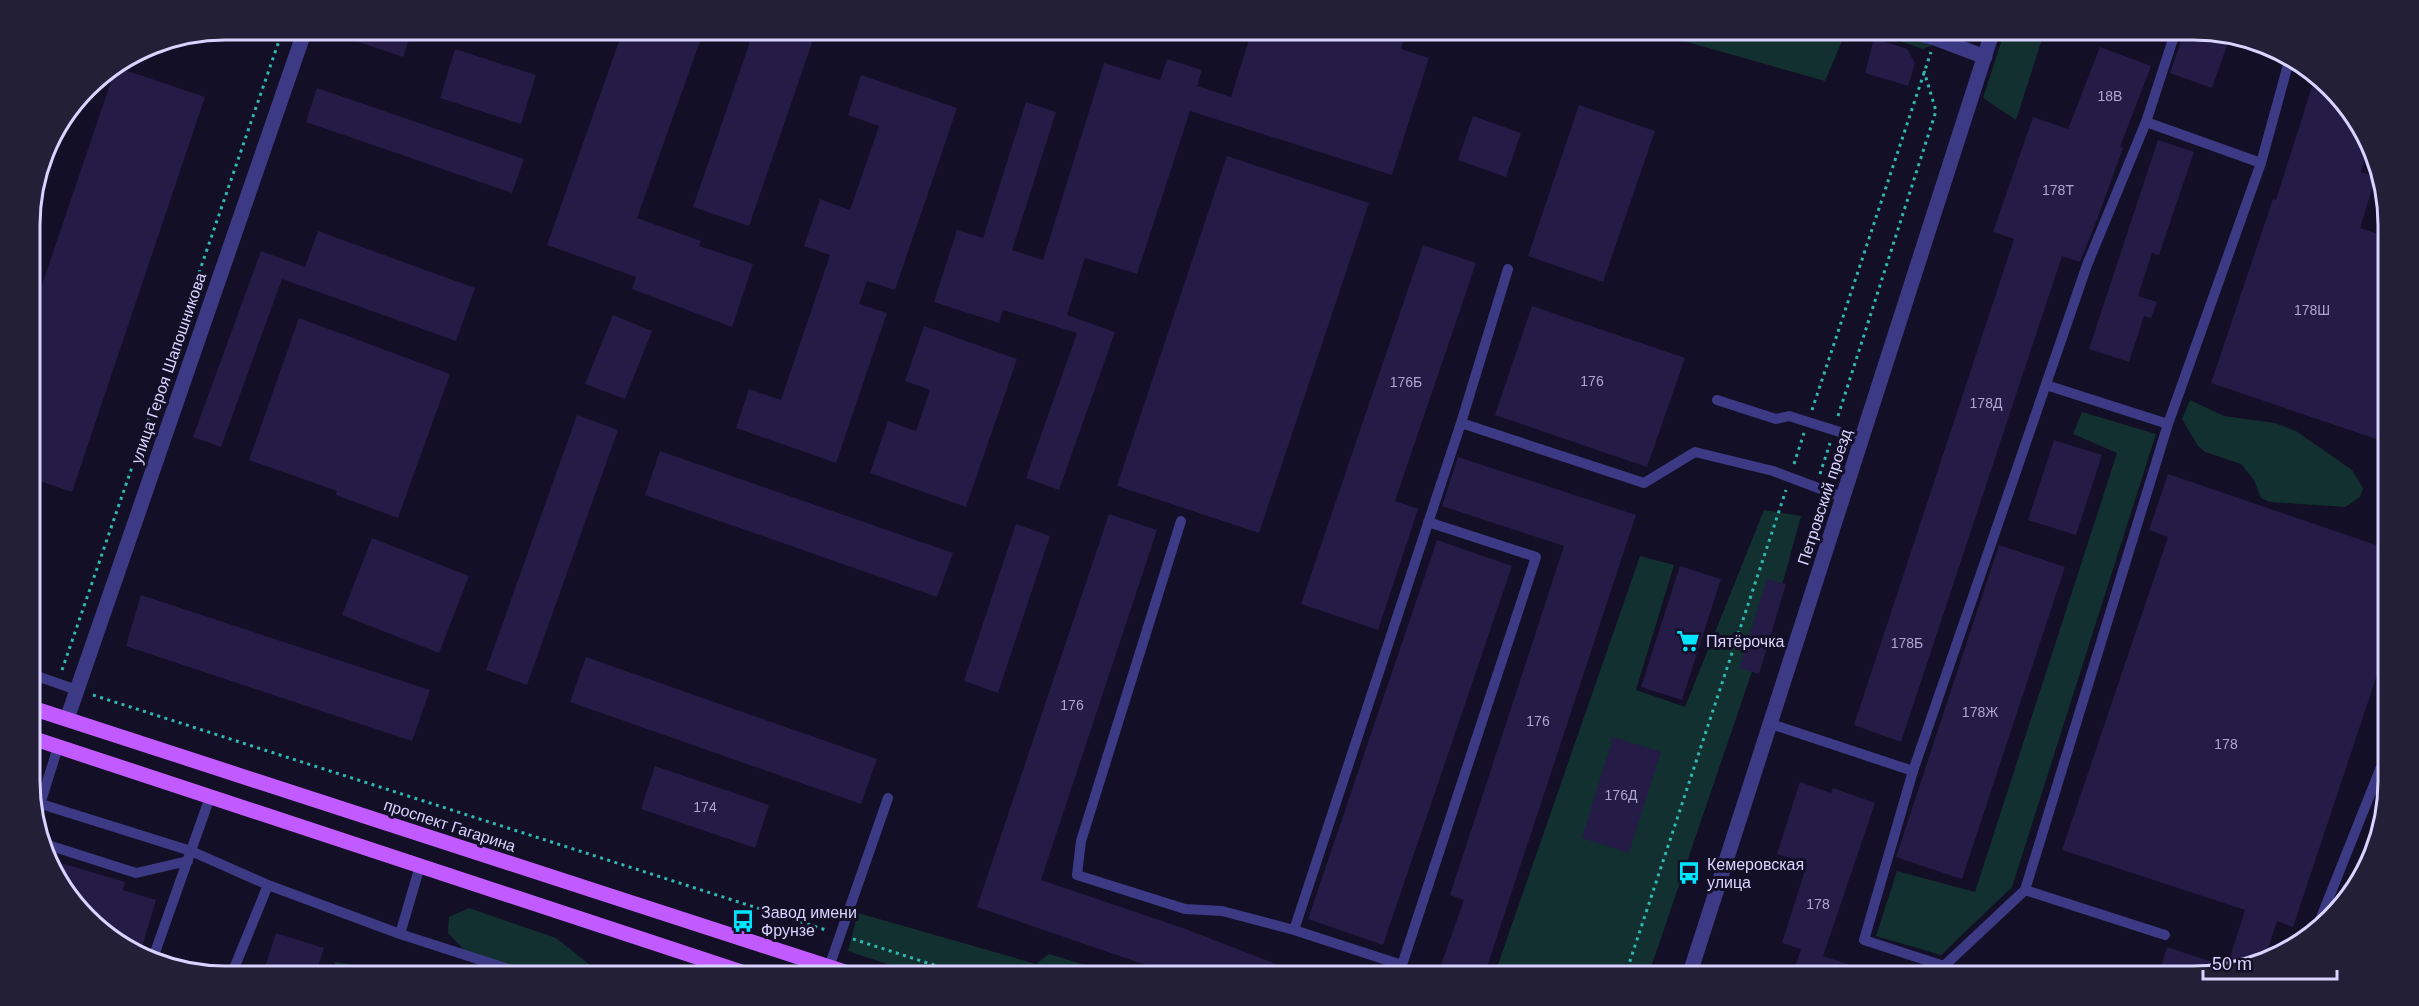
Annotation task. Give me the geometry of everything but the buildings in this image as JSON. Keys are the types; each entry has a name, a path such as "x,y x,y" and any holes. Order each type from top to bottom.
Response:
{"main road":[{"name":"проспект Гагарина","path":"40,711 823,965"},
{"path":"40,741 721,965"}],"street":[{"name":"улица Героя Шапошникова","path":"67,719 302,40"},
{"path":"1940,40 1985,57"},
{"name":"Петровский проезд","path":"1693,965 1990,40"}],"lane":[{"path":"1941,965 1864,940 1913,771 2087,265 2146,122 2173,40"},
{"path":"1945,965 2025,890 2168,424 2261,163 2287,67"},
{"path":"2146,122 2261,163"},
{"path":"1294,930 1461,423 1508,269"},
{"path":"2046,385 2168,424"},
{"path":"1717,400 1776,419 1789,416 1862,439"},
{"path":"1461,423 1644,483 1695,452 1790,477 1842,497"},
{"path":"1181,521 1081,841 1077,875 1185,909 1222,911 1294,930 1402,965 1536,557 1428,522"},
{"path":"40,677 77,690"},
{"path":"1771,724 1913,771"},
{"path":"42,801 58,747"},
{"path":"2323,912 2378,775"},
{"path":"156,951 210,797"},
{"path":"830,965 888,798"},
{"path":"42,805 190,856 400,934 496,965"},
{"path":"53,847 136,873 190,856"},
{"path":"400,934 420,866"},
{"path":"235,965 268,885"},
{"path":"2025,890 2166,935"}],"path":[{"path":"58,683 278,40"},
{"path":"1629,965 1934,40"},
{"path":"1816,487 1936,111 1924,70"},
{"path":"77,690 934,965"}],"green space":[{"path":"1680,40 1841,40 1825,81"},
{"path":"1897,40 1946,40 1923,49"},
{"path":"2002,40 2042,40 2016,120 1983,98"},
{"path":"2190,400 2224,416 2275,423 2296,431 2352,470 2363,488 2360,497 2345,507 2270,502 2261,498 2254,480 2241,464 2205,452 2198,446 2182,419"},
{"path":"2082,412 2156,434 2012,887 1941,955 1876,936 1897,871 1975,892 2117,453 2073,434"},
{"path":"1764,510 1801,516 1784,578 1652,965 1498,965 1640,556 1674,565 1636,690 1685,707"},
{"path":"469,908 556,938 590,965 503,965 469,955 448,933 449,917"},
{"path":"858,913 1036,964 1049,954 1085,965 890,965 848,951"},
{"path":"335,962 355,965 334,965"}],"place":[{"name":"Пятёрочка","path":"1688,641"},
{"name":"Кемеровская улица","path":"1689,873"},
{"name":"Завод имени Фрунзе","path":"743,921"}]}
